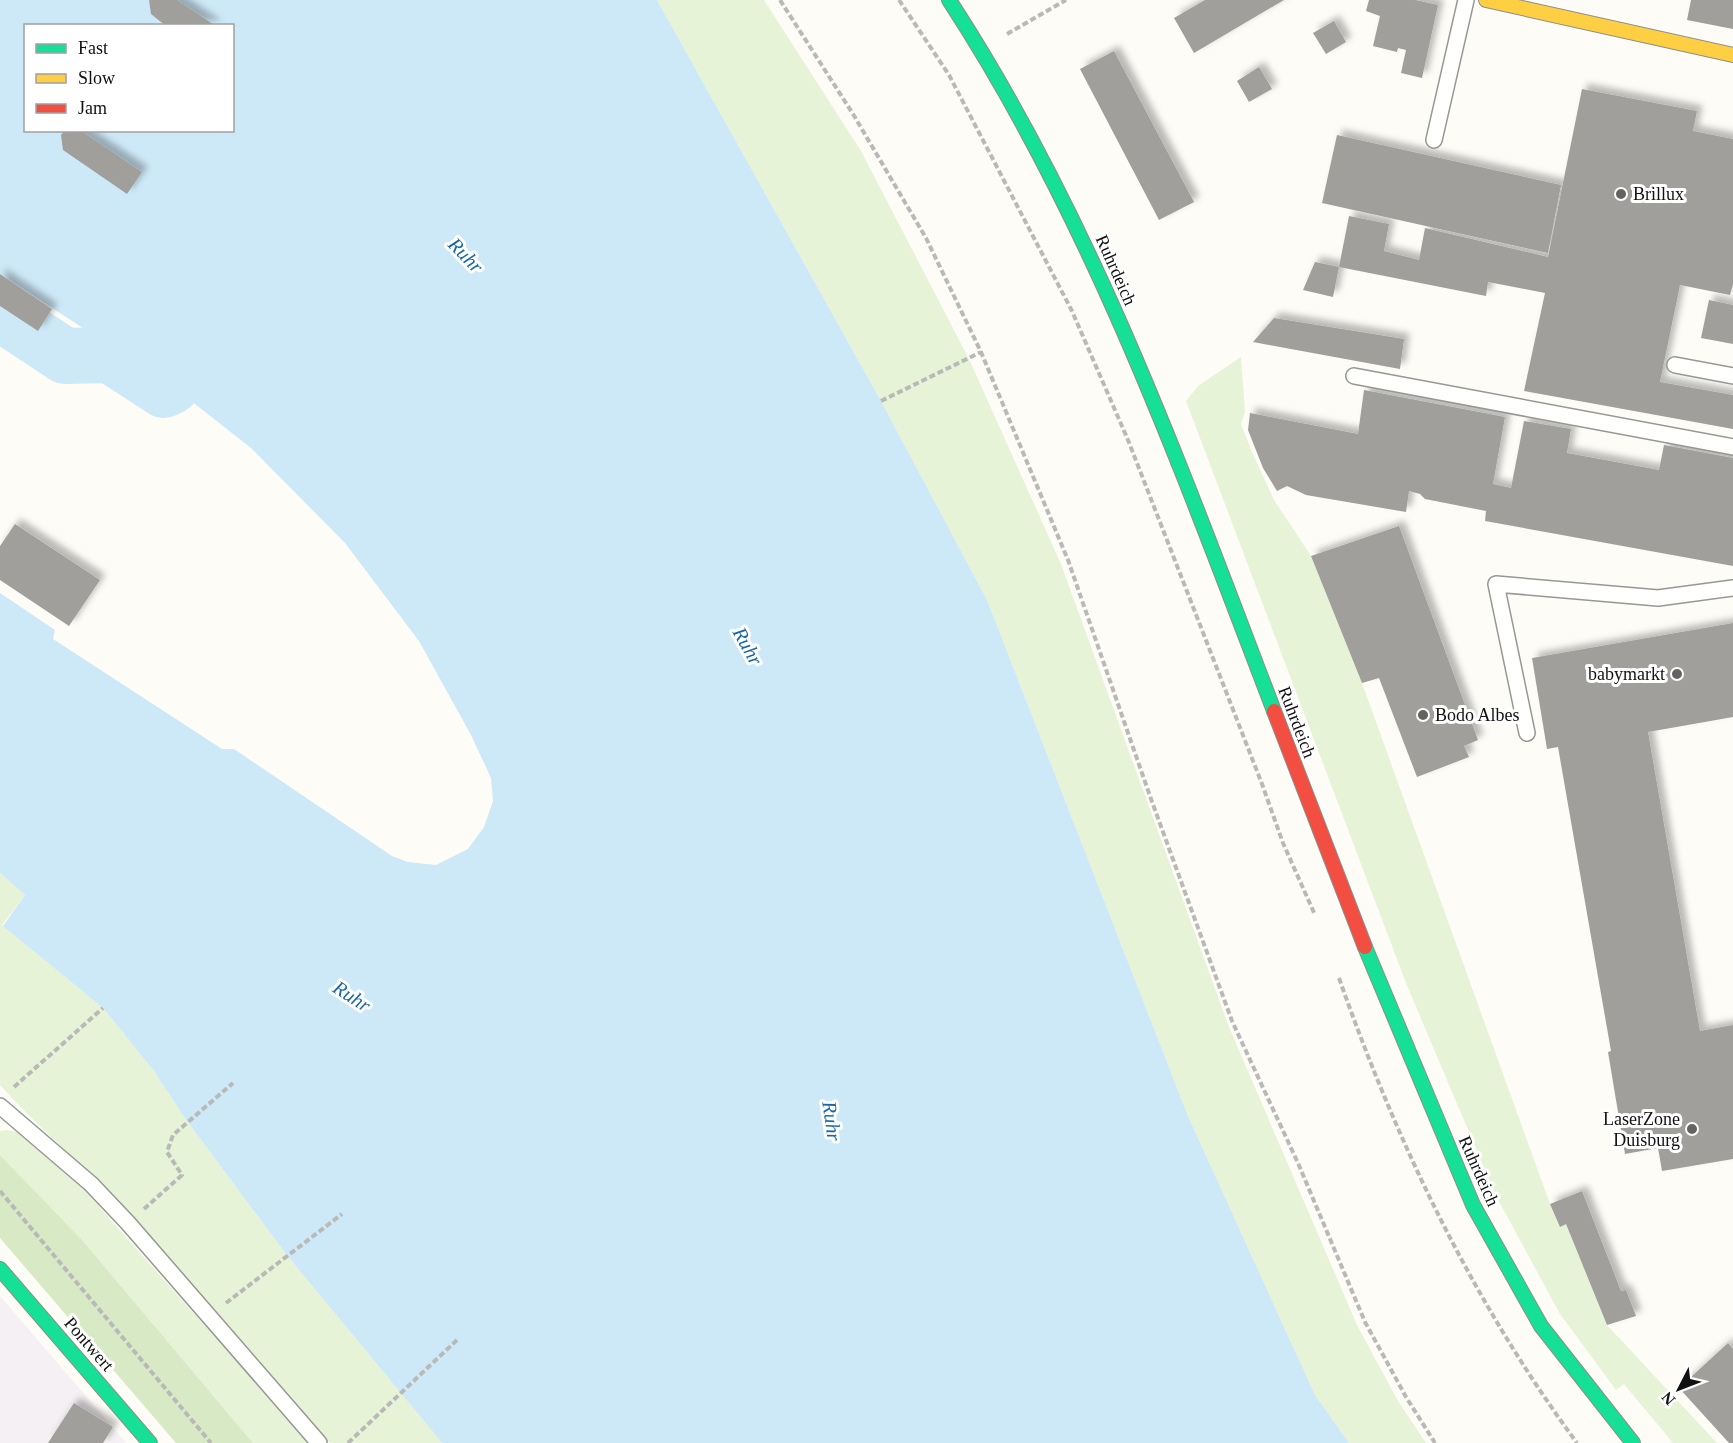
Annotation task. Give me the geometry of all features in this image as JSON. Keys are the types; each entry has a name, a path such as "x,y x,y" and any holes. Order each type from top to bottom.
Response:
{"main road":[{"name":"Ruhrdeich","path":"949,0 981,49 1082,238 1164,425 1381,990 1473,1205 1541,1326 1633,1443"},
{"path":"1486,0 1733,55"},
{"name":"Pontwert","path":"0,1269 150,1443"}],"lane":[{"path":"1434,140 1466,0"},
{"path":"1675,365 1733,376"},
{"path":"1354,376 1733,447"},
{"path":"1527,733 1496,584 1658,597 1733,588"},
{"path":"0,1106 92,1184 319,1443"}],"path":[{"path":"780,0 853,114 926,238 981,351 1068,560 1151,799 1232,1021 1298,1163 1365,1322 1406,1397 1436,1443"},
{"path":"899,0 949,75 1072,311 1128,440 1258,772 1283,843 1319,926"},
{"path":"981,49 1066,0"},
{"path":"881,401 981,351"},
{"path":"1336,968 1371,1068 1468,1276 1509,1343 1577,1443"},
{"path":"9,1092 103,1008"},
{"path":"128,1223 182,1175 167,1152 172,1135 233,1083"},
{"path":"0,1191 211,1443"},
{"path":"208,1316 286,1254 342,1214"},
{"path":"348,1443 457,1341"}],"shaded area":[{"path":"0,1296 126,1443 0,1443"}],"green space":[{"path":"657,0 764,0 861,151 969,359 1061,564 1229,1027 1357,1325 1398,1401 1426,1443 1349,1443 1315,1395 1188,1116 987,600 881,401"},
{"path":"1241,357 1245,412 1241,424 1274,500 1311,556 1362,683 1550,1204 1566,1224 1607,1325 1717,1443 1673,1443 1624,1384 1616,1390 1560,1314 1496,1196 1406,983 1186,401 1198,386"},
{"path":"0,873 25,895 2,925 103,1008 154,1071 184,1117 286,1254 442,1443 330,1443 131,1215 0,1085"},
{"path":"0,1131 17,1132 85,1191 309,1443 253,1443 83,1241 0,1155"},
{"path":"0,1155 83,1241 253,1443 176,1443 0,1238"}],"water":[{"name":"Ruhr","path":"0,0 657,0 881,401 987,600 1188,1116 1315,1395 1349,1443 442,1443 286,1254 184,1117 154,1071 103,1008 3,926 25,895 0,873 0,593 55,630 53,639 222,749 234,749 392,856 408,862 436,865 468,849 484,827 493,801 491,778 471,735 419,641 345,543 251,448 172,386 0,274"}],"building":[{"path":"149,0 177,0 213,24 164,24 151,14"},
{"path":"1205,0 1284,0 1194,53 1174,18"},
{"path":"1369,0 1415,0 1438,5 1422,78 1401,73 1406,50 1398,48 1397,52 1373,46 1380,16 1366,11"},
{"path":"1691,0 1733,0 1733,29 1687,20"},
{"path":"1334,21 1346,42 1326,54 1313,33"},
{"path":"1114,51 1194,202 1159,220 1080,69"},
{"path":"1259,67 1272,89 1249,102 1237,81"},
{"path":"1582,89 1697,111 1693,131 1733,139 1733,284 1730,295 1680,285 1660,382 1733,395 1733,429 1524,391 1545,293 1488,282 1486,296 1339,267 1349,216 1389,224 1384,251 1419,260 1425,228 1548,257"},
{"path":"63,132 83,132 142,172 127,194 63,150 61,135"},
{"path":"1337,135 1561,185 1548,253 1322,203"},
{"path":"1315,262 1339,267 1333,297 1303,290"},
{"path":"0,274 52,309 38,331 0,306"},
{"path":"1709,300 1733,305 1733,344 1701,338"},
{"path":"1274,318 1404,339 1400,369 1253,342"},
{"path":"1364,390 1505,417 1493,484 1511,488 1524,421 1571,429 1567,453 1659,470 1664,445 1733,458 1733,566 1485,521 1486,511 1425,499 1420,494 1409,491 1406,512 1306,495 1287,486 1277,491 1263,468 1248,430 1250,413 1358,434"},
{"path":"15,524 100,580 69,626 0,580 0,546"},
{"path":"1399,526 1478,740 1464,746 1469,757 1417,777 1379,678 1362,683 1311,556"},
{"path":"1733,623 1733,717 1648,732 1700,1031 1733,1025 1733,1159 1662,1171 1658,1148 1625,1154 1608,1052 1611,1051 1558,747 1547,749 1532,658"},
{"path":"1582,1191 1621,1291 1626,1290 1636,1316 1607,1325 1566,1224 1560,1227 1550,1204"},
{"path":"1728,1343 1733,1349 1733,1443 1729,1443 1679,1388"},
{"path":"74,1403 113,1427 103,1443 48,1443"}],"waterway":[{"path":"0,313 65,356 110,355 164,390 172,386"}],"traffic: fast":[{"path":"949,0 1000,83 1047,169 1090,257 1168,437 1274,711"},
{"path":"1365,947 1473,1205 1541,1326 1633,1443"},
{"path":"0,1269 150,1443"}],"traffic: slow":[{"path":"1486,0 1733,55"}],"traffic: jam":[{"path":"1274,711 1365,947"}],"place":[{"name":"Brillux","path":"1621,194"},
{"name":"babymarkt","path":"1677,674"},
{"name":"Bodo Albes","path":"1423,715"},
{"name":"LaserZone Duisburg","path":"1692,1129"}]}
